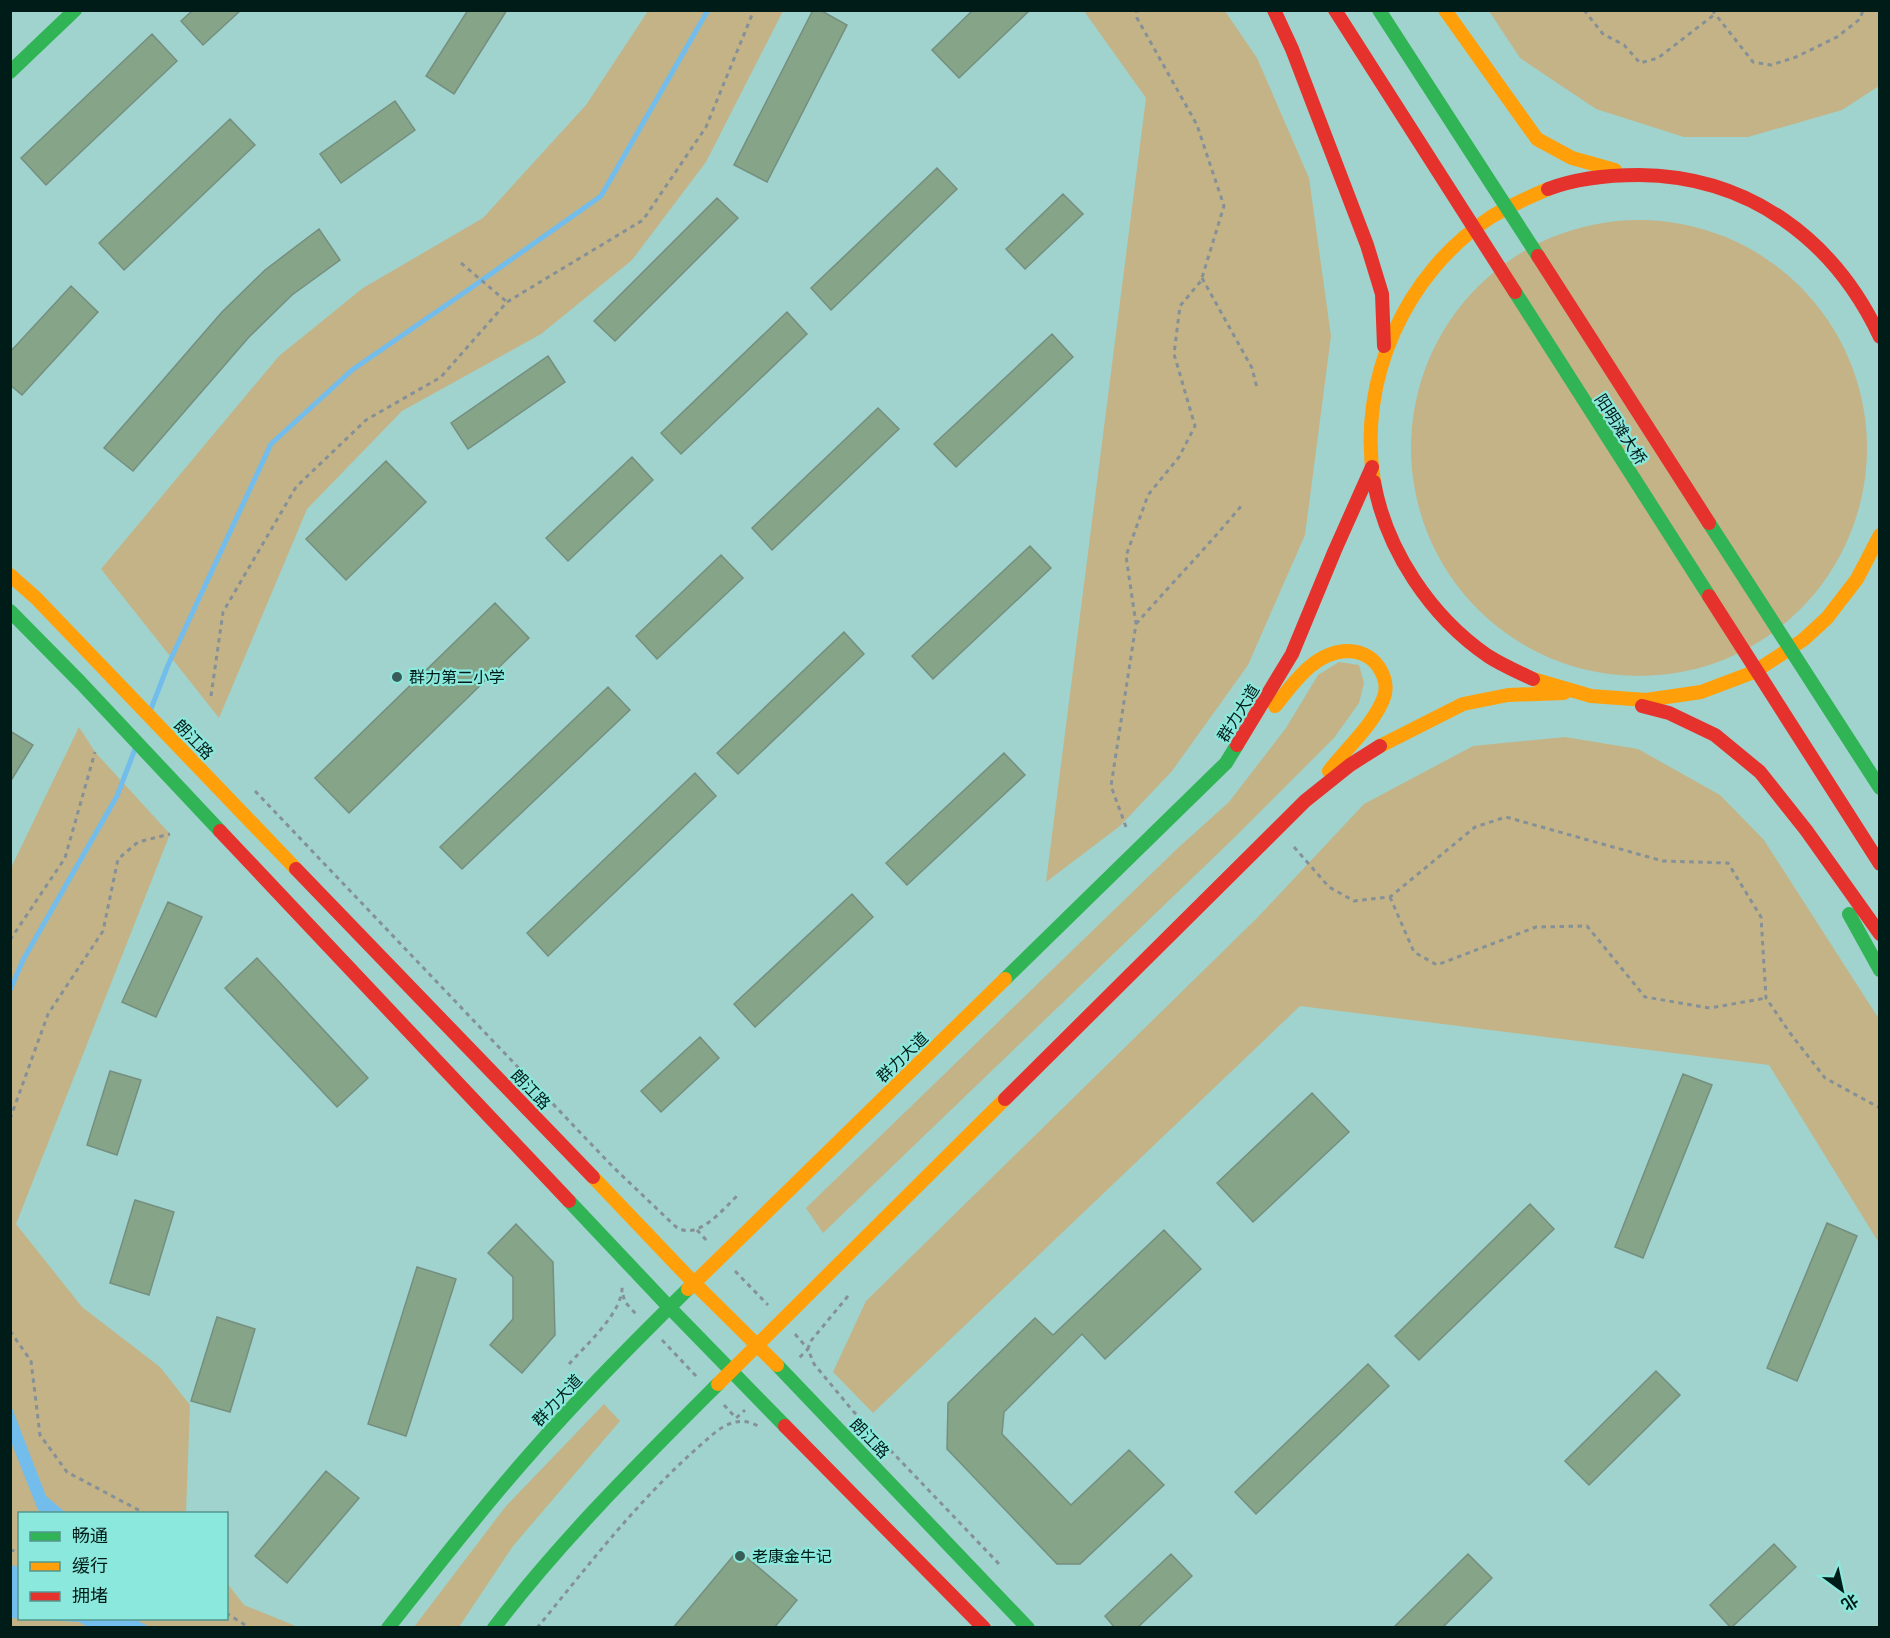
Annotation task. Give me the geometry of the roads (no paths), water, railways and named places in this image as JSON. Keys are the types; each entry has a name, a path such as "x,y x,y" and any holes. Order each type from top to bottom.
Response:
{"main road":[{"path":"10,72 75,10"},
{"path":"1263,10 1292,49"},
{"path":"1274,10 1292,49 1367,246 1382,294 1385,353"},
{"name":"阳明滩大桥","path":"1335,10 1880,864"},
{"name":"阳明滩大桥","path":"1379,10 1880,788"},
{"path":"1446,10 1537,139 1572,158 1628,173"},
{"path":"1880,337 1852,285 1826,254 1796,227 1762,205 1725,188 1686,177 1628,173 1582,178 1538,192 1497,212 1460,240 1429,273 1403,311 1385,353 1372,409 1372,467 1381,512 1398,554 1421,593 1451,627 1486,656 1526,678 1569,693 1620,701 1669,713 1715,735 1760,772 1806,830 1880,934"},
{"name":"群力大道","path":"388,1628 531,1452 641,1335 1226,762 1292,654 1372,467"},
{"path":"1620,701 1665,699 1708,691 1749,675 1787,653 1821,625 1850,591 1880,536"},
{"name":"朗江路","path":"10,575 36,598 693,1282 757,1344 1028,1628"},
{"path":"10,611 81,683 669,1307 984,1628"},
{"path":"1226,762 1296,681 1323,656 1344,650 1366,655 1382,671 1386,688 1384,698 1368,722 1305,801"},
{"path":"494,1628 560,1547 757,1344 1305,801 1350,765 1388,741 1463,704 1508,695 1569,693"},
{"path":"1806,830 1880,970"}],"water":[{"path":"10,1403 46,1496 65,1512 38,1510 11,1442"},
{"path":"10,1565 18,1567 18,1618 11,1618"},
{"path":"45,1620 136,1620 150,1627 88,1627 79,1622"}],"waterway":[{"path":"151,709 168,665 271,444 352,370 601,196 708,10"},
{"path":"10,990 23,960 117,796 135,749"}],"place":[{"name":"群力第二小学","path":"397,677"},
{"name":"老康金牛记","path":"740,1556"}]}
